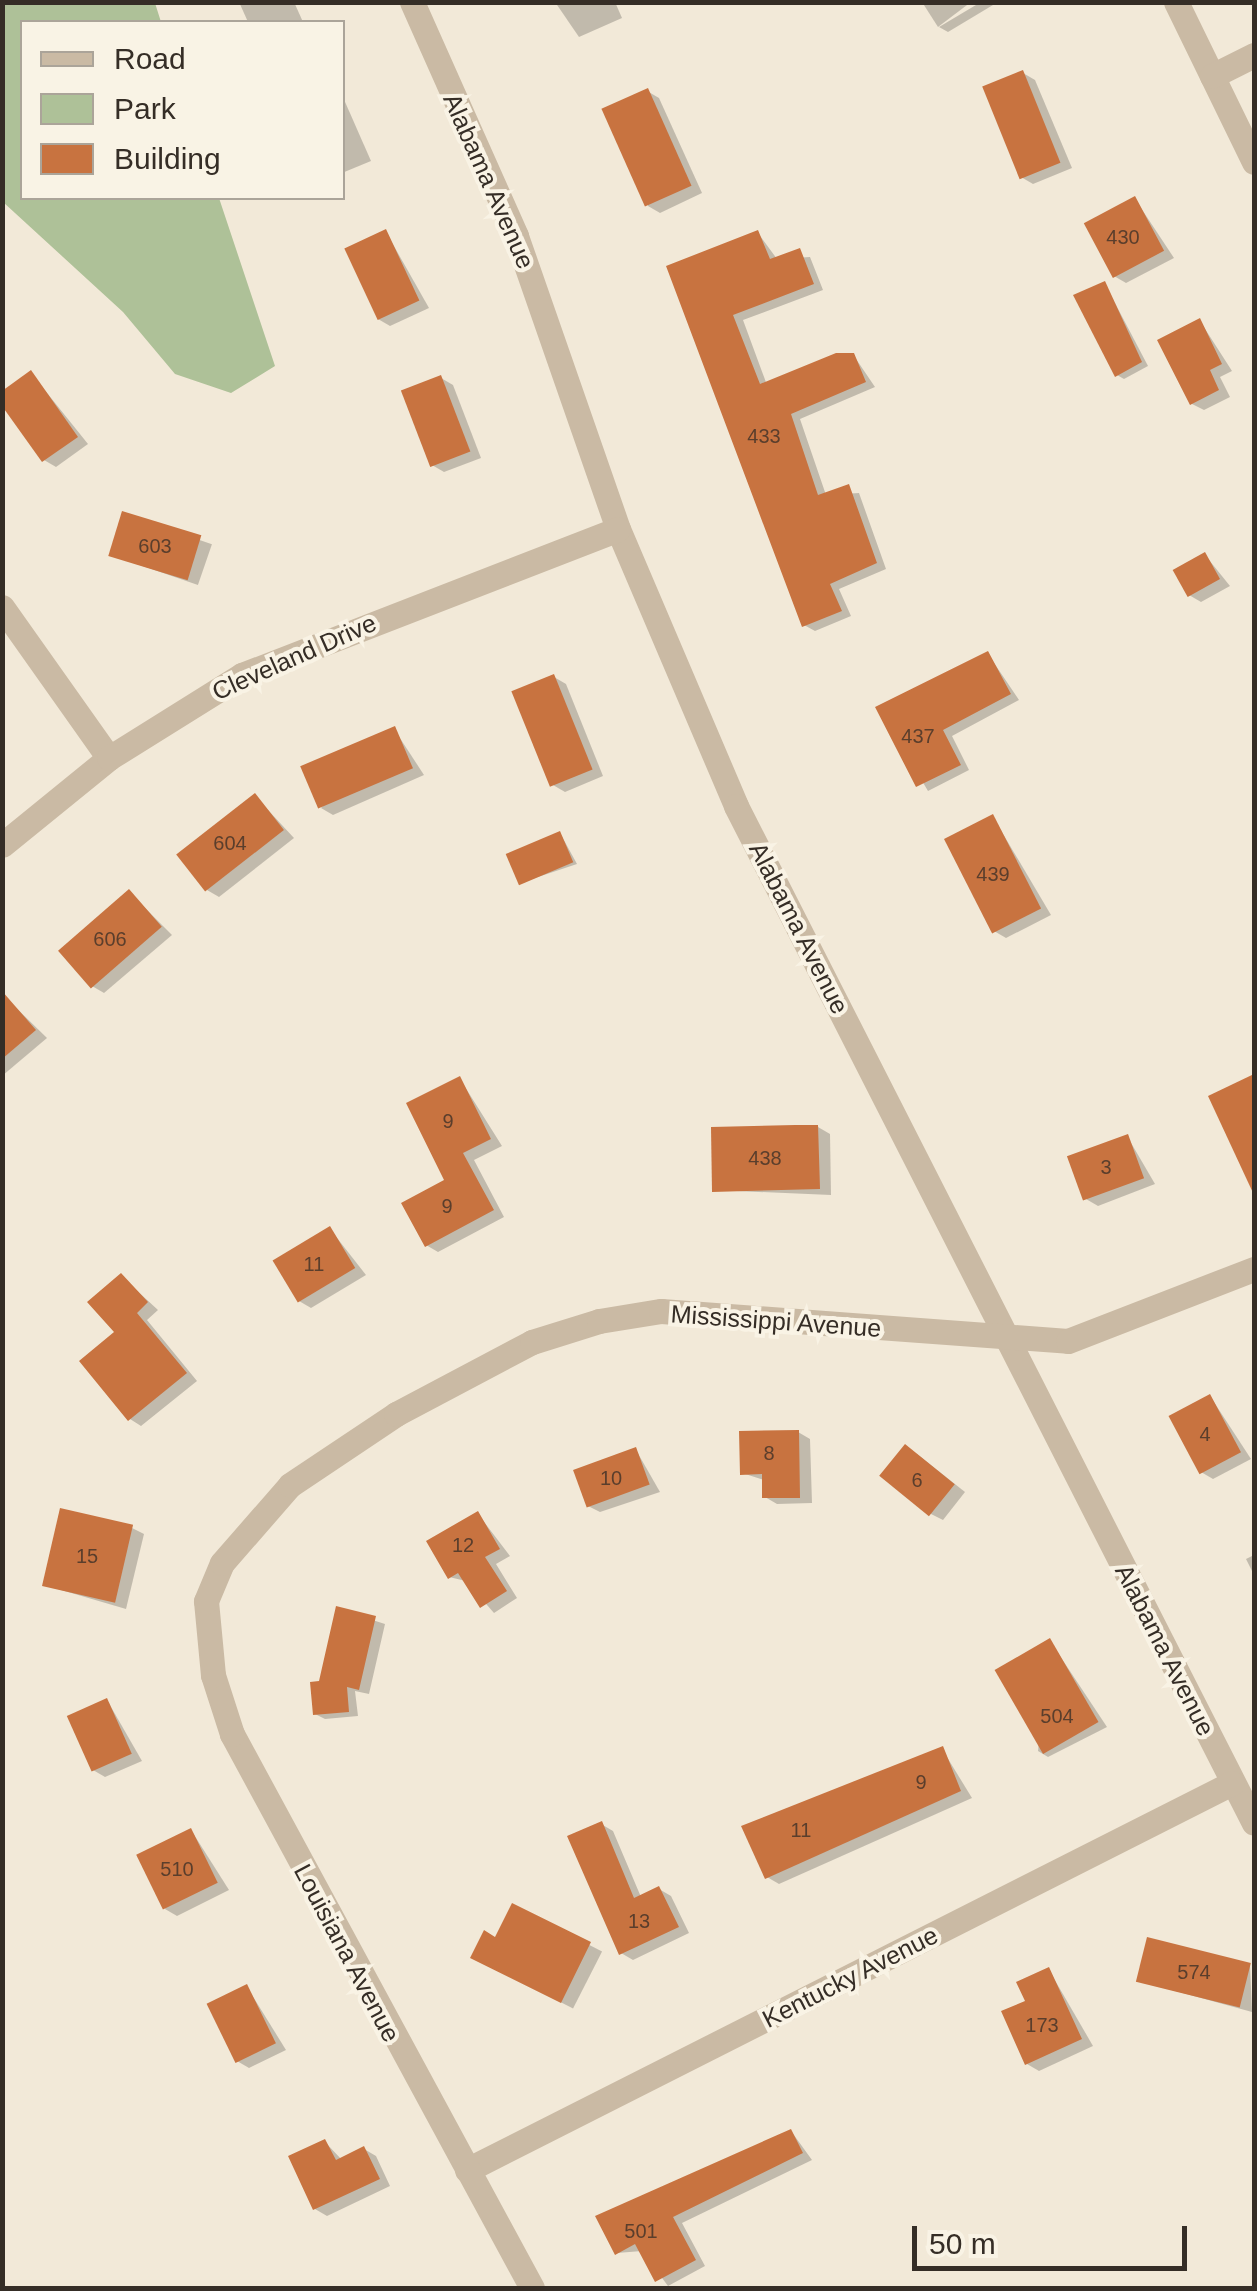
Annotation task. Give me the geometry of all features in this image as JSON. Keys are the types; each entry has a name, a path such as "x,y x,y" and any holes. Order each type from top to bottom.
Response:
{"street":[{"name":"Alabama Avenue","path":"412,2 516,236 618,528 736,806 1254,1823"},
{"path":"1176,2 1254,162"},
{"path":"1212,76 1254,55"},
{"name":"Cleveland Drive","path":"2,845 109,758 304,647 618,528"},
{"path":"2,607 109,758"},
{"name":"Mississippi Avenue","path":"206,1601 222,1562 290,1485 396,1414 532,1342 661,1311 1009,1342 1068,1340 1123,1325 1254,1269"},
{"name":"Louisiana Avenue","path":"206,1601 213,1675 232,1734 532,2288"},
{"name":"Kentucky Avenue","path":"466,2170 1232,1784"}],"green space":[{"path":"3,2 155,3 160,20 20,20 20,200 220,200 275,366 231,393 175,374 123,312 3,202"}],"building":[{"path":"1023,70 1060,163 1020,179 982,86"},
{"path":"648,88 692,186 645,206 601,109"},
{"path":"1135,196 1164,251 1113,278 1084,223"},
{"path":"386,229 419,301 378,320 344,248"},
{"path":"758,230 770,259 800,248 814,284 733,315 760,384 836,353 854,353 866,382 791,414 818,495 849,484 877,563 830,584 842,611 802,627 666,266"},
{"path":"1105,281 1142,362 1115,377 1073,295"},
{"path":"1200,318 1222,364 1210,370 1219,390 1190,405 1157,340"},
{"path":"31,370 78,437 42,462 2,406 2,391"},
{"path":"441,375 470,452 430,467 401,390"},
{"path":"122,511 201,535 188,580 108,556"},
{"path":"1205,552 1220,579 1188,597 1173,570"},
{"path":"988,651 1011,694 943,730 961,765 916,787 875,707"},
{"path":"554,674 593,769 550,787 511,691"},
{"path":"395,726 413,768 318,809 300,766"},
{"path":"255,793 284,830 205,892 176,855"},
{"path":"993,814 1041,908 992,933 944,839"},
{"path":"560,831 573,862 519,885 506,854"},
{"path":"129,889 162,927 91,988 58,951"},
{"path":"2,991 36,1030 2,1059"},
{"path":"1254,1074 1254,1195 1208,1096"},
{"path":"460,1076 491,1139 463,1153 494,1210 425,1247 401,1203 444,1180 406,1103"},
{"path":"818,1125 820,1189 712,1192 711,1127"},
{"path":"1128,1134 1144,1178 1083,1200 1067,1156"},
{"path":"330,1226 355,1268 298,1303 273,1261"},
{"path":"121,1273 148,1302 137,1313 187,1373 128,1421 79,1361 114,1332 87,1302"},
{"path":"1210,1394 1241,1452 1199,1474 1169,1416"},
{"path":"799,1430 800,1498 762,1498 762,1474 740,1475 739,1431"},
{"path":"905,1444 955,1484 929,1516 879,1476"},
{"path":"636,1447 650,1485 587,1508 573,1470"},
{"path":"60,1508 133,1525 115,1603 42,1586"},
{"path":"478,1511 500,1549 485,1557 507,1591 480,1608 458,1573 448,1579 426,1541"},
{"path":"336,1606 376,1616 359,1690 347,1687 349,1712 313,1715 310,1682 319,1681"},
{"path":"1050,1638 1098,1722 1043,1754 995,1670"},
{"path":"107,1698 132,1754 92,1772 67,1716"},
{"path":"943,1746 961,1791 765,1879 741,1826"},
{"path":"602,1821 634,1898 659,1886 679,1927 619,1955 567,1836"},
{"path":"191,1828 218,1883 163,1910 136,1855"},
{"path":"512,1903 591,1942 561,2003 470,1958 484,1930 495,1937"},
{"path":"1147,1937 1251,1963 1240,2008 1136,1982"},
{"path":"1049,1967 1082,2039 1025,2065 1001,2011 1025,2001 1016,1982"},
{"path":"247,1984 276,2043 235,2063 207,2004"},
{"path":"791,2129 803,2153 673,2217 696,2260 655,2282 635,2244 615,2255 595,2216"},
{"path":"325,2139 336,2160 364,2146 380,2179 313,2210 288,2156"}]}
